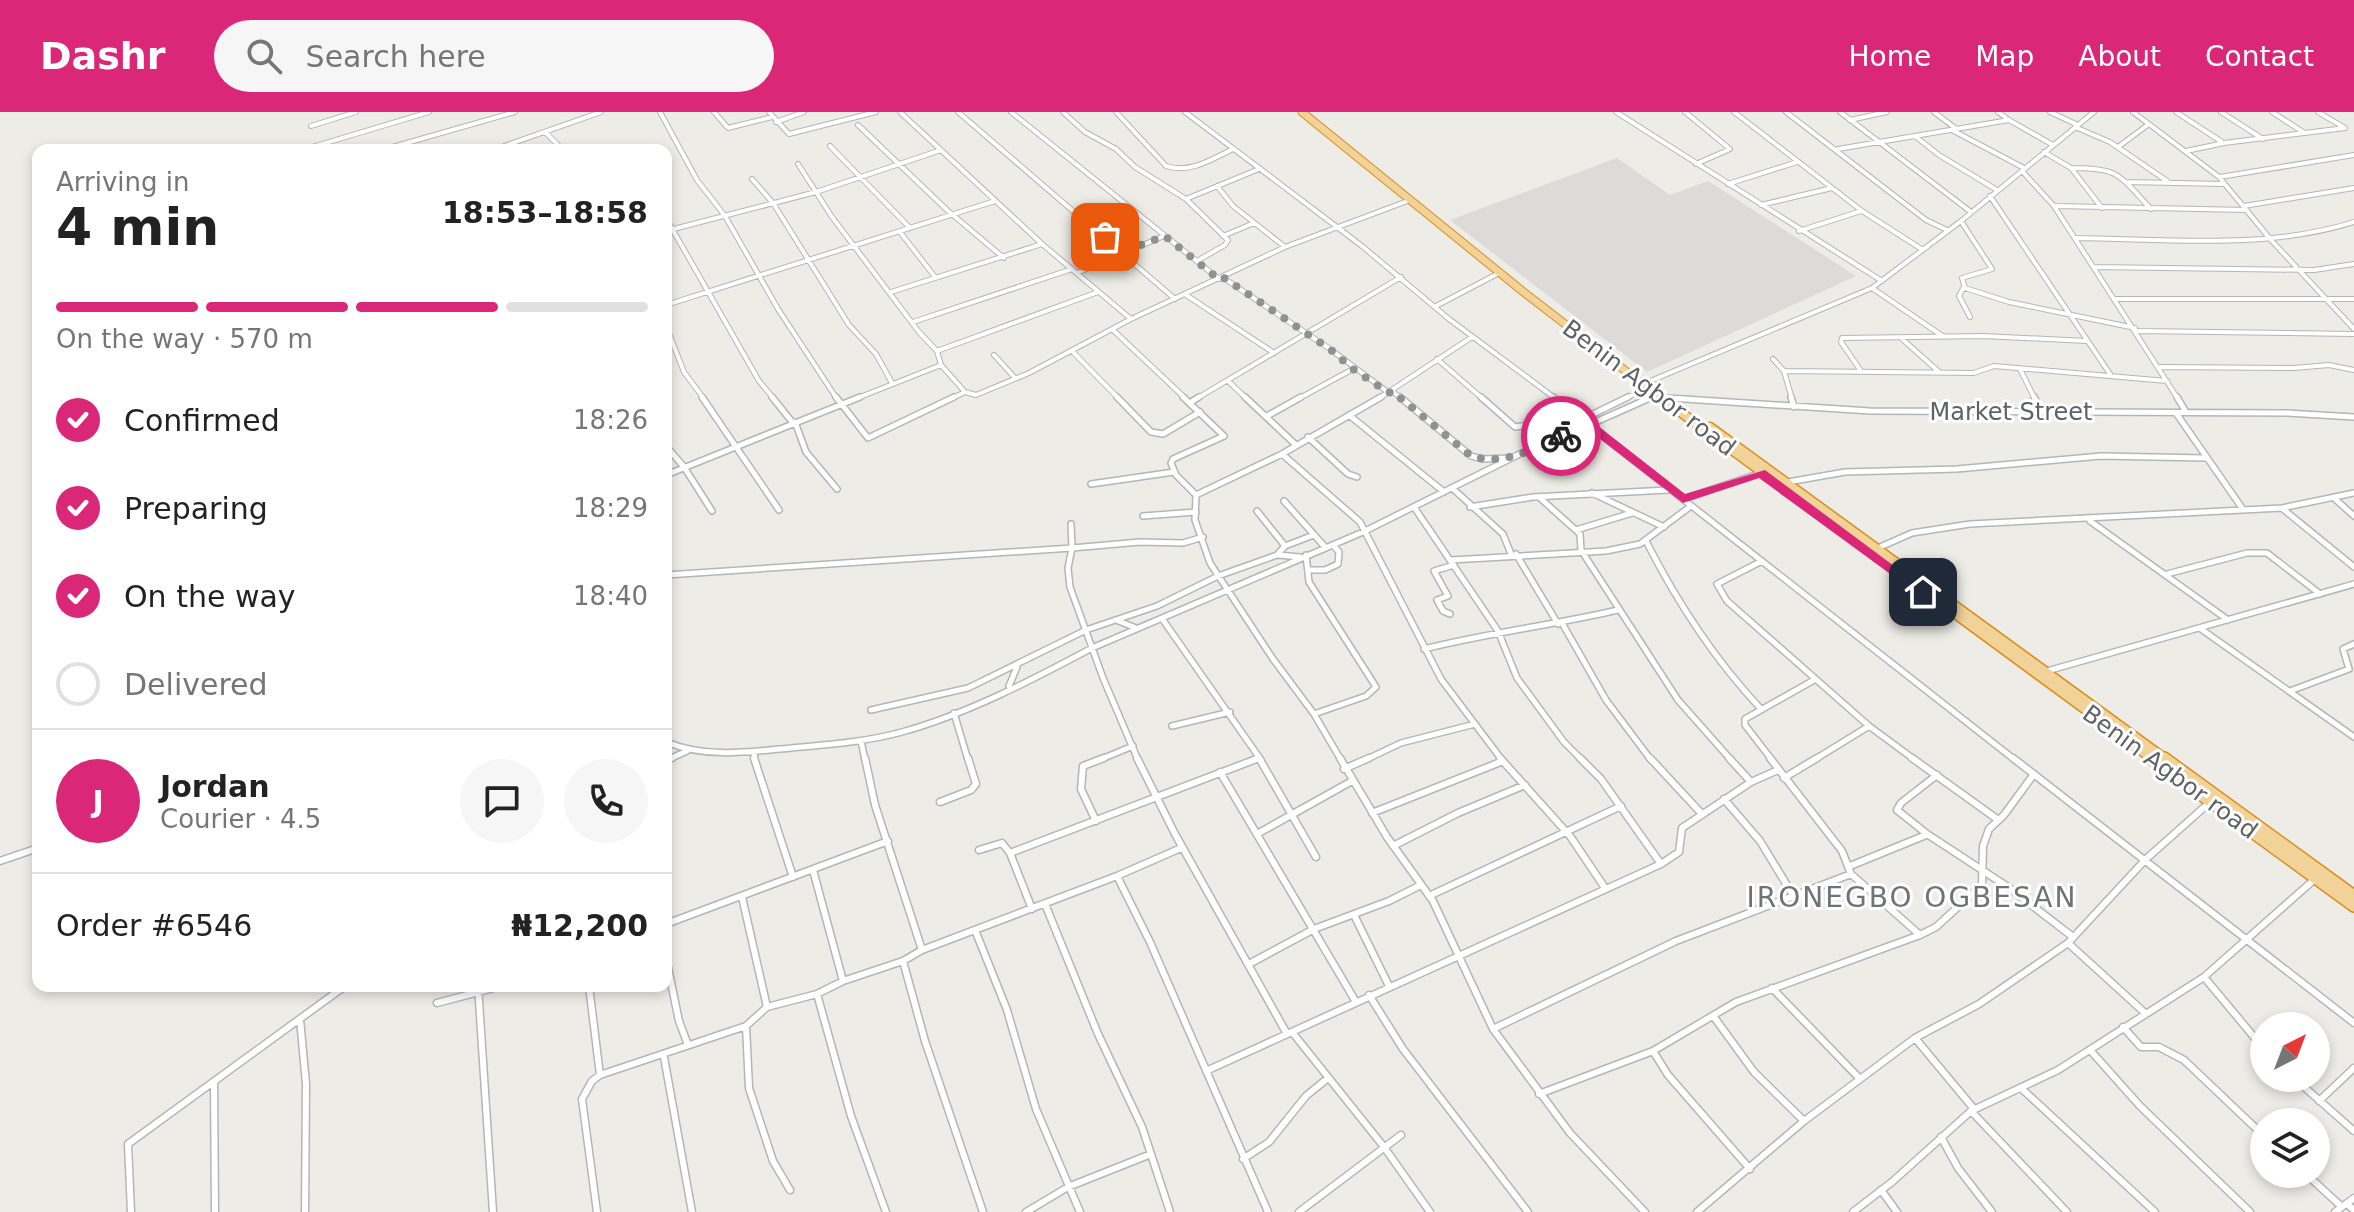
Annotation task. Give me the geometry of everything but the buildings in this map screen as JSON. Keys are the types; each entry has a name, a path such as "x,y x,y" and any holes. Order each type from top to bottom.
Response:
{"highway":[{"name":"Benin Agbor road","path":"1305,112 1499,273 2354,896"},
{"name":"Benin Agbor road","path":"1305,112 1761,473 2354,906"}],"street":[{"path":"311,126 337,115 356,112"},
{"path":"322,144 429,112"},
{"path":"403,144 515,112"},
{"path":"510,144 601,112"},
{"path":"660,112 697,180 725,216 778,309 840,404 871,439 965,392"},
{"path":"714,112 728,128 771,114 787,134 876,112"},
{"path":"776,122 804,112"},
{"path":"900,112 1042,244 1131,319"},
{"path":"958,112 1175,299"},
{"path":"1011,112 1197,261 1330,349 1471,456 1482,459 1515,457"},
{"path":"1063,112 1085,132 1116,149 1135,167 1186,199 1228,242 1197,261"},
{"path":"1116,112 1173,170 1185,169 1233,149"},
{"path":"1185,112 1336,226 1472,337 1506,359 2354,1023"},
{"path":"1616,112 1882,282"},
{"path":"1685,112 1730,149 1696,164"},
{"path":"1734,112 1862,211 1923,250"},
{"path":"1786,112 1838,149 1926,220 1947,230"},
{"path":"1840,112 1882,141 1927,181 1971,212"},
{"path":"1850,120 1887,112"},
{"path":"1934,112 1954,129 2023,170 2054,206 2136,329 2186,413"},
{"path":"1998,112 2053,145"},
{"path":"2050,112 2118,147 2167,181"},
{"path":"672,744 688,751 754,752 861,741 903,732 954,713 1051,670 1092,648 1363,532 1583,421 1872,288 1961,221 2094,112"},
{"path":"2133,112 2219,177 2354,332"},
{"path":"2176,112 2224,143"},
{"path":"2221,112 2263,139"},
{"path":"2272,112 2303,132"},
{"path":"2185,151 2345,128 2318,112"},
{"path":"1838,149 2009,120"},
{"path":"2118,147 2149,124"},
{"path":"858,125 902,164 915,181 1004,258"},
{"path":"545,132 557,144"},
{"path":"1916,136 1939,155 1997,190"},
{"path":"830,146 846,160 858,178 911,228"},
{"path":"837,489 806,452 794,422 759,381 673,229 816,192 942,150"},
{"path":"2044,152 2071,168 2102,208"},
{"path":"2219,177 2354,155"},
{"path":"1727,184 1797,162"},
{"path":"798,164 919,332 937,351 941,365 965,392 976,395 1285,247 1410,200"},
{"path":"2071,168 2106,168 2126,182 2151,209"},
{"path":"1186,199 1259,169"},
{"path":"752,179 773,203 849,325 876,354 892,383"},
{"path":"2126,182 2224,184"},
{"path":"1217,186 1233,206 1285,247"},
{"path":"1759,205 1833,188"},
{"path":"2054,206 2245,208 2354,188"},
{"path":"1990,196 2110,375"},
{"path":"672,303 995,201"},
{"path":"1799,231 1862,211"},
{"path":"1961,221 1992,269 1962,278 1964,287 1959,296 1970,317"},
{"path":"2076,238 2271,240 2322,232 2354,222"},
{"path":"1223,236 1254,223"},
{"path":"900,232 935,277"},
{"path":"913,322 1074,271 1165,236"},
{"path":"891,292 1042,244"},
{"path":"2093,267 2301,271 2354,264"},
{"path":"1436,306 1499,273"},
{"path":"1191,402 1401,277"},
{"path":"1964,287 2009,302 2136,329 2354,332"},
{"path":"1872,288 1945,337"},
{"path":"937,351 1098,292"},
{"path":"1185,295 1274,353"},
{"path":"2115,299 2354,299"},
{"path":"1112,329 1224,437 1173,459 1171,463 1174,472 1196,495 1195,520 1210,563 1314,714 1344,769 1429,896 1493,1029 1570,1133 1645,1212"},
{"path":"1196,495 1282,454 1390,392 1472,337"},
{"path":"1861,371 1840,339 2055,337 2087,341"},
{"path":"1900,338 1939,372"},
{"path":"672,341 684,372 779,510"},
{"path":"1072,351 1151,432 1163,434 1200,412"},
{"path":"994,355 1015,378"},
{"path":"1437,359 1515,427 1550,421 1583,421 1656,390"},
{"path":"1773,359 1784,371 1794,407"},
{"path":"672,472 941,365"},
{"path":"2159,367 2294,368 2329,365 2354,370"},
{"path":"1784,371 1974,373 1994,366 2167,381"},
{"path":"2020,368 2042,412"},
{"path":"1267,416 1353,369"},
{"path":"1228,381 1296,445"},
{"name":"Market Street","path":"1656,390 1794,407 1870,411 2354,417"},
{"path":"1550,421 1569,409"},
{"path":"2176,413 2243,509"},
{"path":"1349,415 1444,492"},
{"path":"1308,437 1348,474 1357,477"},
{"path":"672,453 712,511"},
{"path":"1282,454 1356,517 1441,679 1503,761 1566,832 1605,888"},
{"path":"1787,482 1845,472 1957,469 2101,456 2205,458"},
{"path":"1091,484 1174,472"},
{"path":"1683,499 1761,473"},
{"path":"1452,488 1503,533 1513,554 1560,624 1585,672 1663,775 1701,813"},
{"path":"1470,507 1539,497 1670,489"},
{"path":"1591,493 1664,527"},
{"path":"1878,548 1912,533 1970,524 2282,508 2354,493"},
{"path":"1539,497 1580,534 1581,550 1678,700 1751,782"},
{"path":"2333,497 2354,516"},
{"path":"1284,501 1293,508 1311,536 1325,547"},
{"path":"1450,614 1443,611 1437,600 1448,596 1434,571 1452,563 1513,554 1606,551 1646,541 1691,506"},
{"path":"1414,507 1498,631 1517,678 1544,716 1621,806 1661,864"},
{"path":"2282,508 2354,567"},
{"path":"1257,511 1285,546"},
{"path":"1143,516 1196,512"},
{"path":"1576,530 1632,513"},
{"path":"2090,520 2228,620"},
{"path":"1071,524 1072,548 1067,581 1097,666 1181,848 1289,1033 1384,1147 1430,1212"},
{"path":"1277,555 1285,546 1311,536"},
{"path":"672,575 1140,542 1183,543 1203,537"},
{"path":"1646,541 1679,599 1735,684 1761,709"},
{"path":"1310,570 1325,570 1338,564 1339,552 1333,545"},
{"path":"2166,575 2247,553 2267,553 2320,594"},
{"path":"871,710 959,691 1017,667 1086,630 1157,606 1218,576 1277,555 1303,556"},
{"path":"1303,556 1310,570"},
{"path":"1762,561 1716,587 1727,601 1869,726 1997,819"},
{"path":"1310,570 1307,575 1309,582 1376,687 1366,696 1314,714"},
{"path":"2047,671 2354,584"},
{"path":"1424,649 1498,631 1560,624 1618,610"},
{"path":"1115,620 1137,629"},
{"path":"1163,620 1230,712 1296,814 1316,857"},
{"path":"2201,628 2354,736"},
{"path":"2290,691 2349,669 2343,649 2354,644"},
{"path":"1009,687 1017,667"},
{"path":"1814,680 1744,721 1842,851 1851,874 1920,935"},
{"path":"1172,726 1230,712"},
{"path":"940,802 971,790 976,784 954,713"},
{"path":"1344,769 1401,743 1475,724"},
{"path":"1784,778 1869,726"},
{"path":"861,741 875,805 922,950"},
{"path":"1096,821 1081,789 1083,766 1133,746"},
{"path":"672,758 688,751"},
{"path":"754,752 759,779 793,877"},
{"path":"1010,853 1259,758"},
{"path":"1372,813 1503,761"},
{"path":"1206,1071 1661,864 1679,852 1682,828 1751,782 1778,770"},
{"path":"1220,772 1356,1002"},
{"path":"1539,1094 1653,1051 1736,1002 1936,927 1982,885 1981,847 1997,819 2004,815 2034,774"},
{"path":"1937,775 1901,803 1897,810 1927,834 1984,871 2071,940 2145,1013"},
{"path":"1257,834 1352,781"},
{"path":"1393,846 1458,813 1525,785"},
{"path":"1724,799 1760,841 1794,895"},
{"path":"1697,1212 1804,1121 1915,1038 1979,1004 2071,940 2146,859 2211,801"},
{"path":"1429,896 1621,806"},
{"path":"1850,866 1927,834"},
{"path":"672,922 888,841"},
{"path":"979,850 999,842 1010,853 1032,909"},
{"path":"597,1212 582,1099 592,1081 600,1075 664,1057 688,1045 746,1026 767,1007 817,994 843,981 903,961 922,950 1117,876 1181,848"},
{"path":"0,861 32,850"},
{"path":"813,870 843,981"},
{"path":"1493,1029 1676,941 1851,874"},
{"path":"1117,876 1150,942 1268,1212"},
{"path":"1853,1212 1972,1110 2021,1088 2090,1050 2204,977 2316,878"},
{"path":"1249,964 1314,929 1421,885"},
{"path":"742,897 767,1007"},
{"path":"1045,904 1098,1034 1142,1127 1170,1212"},
{"path":"1354,915 1389,986"},
{"path":"975,930 1007,1010 1036,1109 1080,1212"},
{"path":"903,961 925,1041 983,1212"},
{"path":"2204,977 2250,1032"},
{"path":"672,987 688,1045"},
{"path":"1772,988 1860,1079"},
{"path":"131,1212 128,1144 337,992"},
{"path":"437,1003 467,992"},
{"path":"478,992 493,1212"},
{"path":"590,992 600,1075"},
{"path":"817,994 851,1116 886,1212"},
{"path":"1369,995 1403,1049 1528,1212"},
{"path":"1714,1017 1754,1072 1804,1121"},
{"path":"300,1018 306,1084 305,1212"},
{"path":"746,1026 749,1088 773,1161 790,1190"},
{"path":"2123,1027 2141,1047 2159,1047 2184,1060 2250,1123"},
{"path":"1915,1038 1972,1110 2067,1212"},
{"path":"2090,1050 2140,1106 2250,1212"},
{"path":"1653,1051 1668,1075 1750,1169"},
{"path":"664,1057 692,1212"},
{"path":"2319,1101 2354,1068"},
{"path":"1243,1159 1269,1142 1306,1096 1328,1078"},
{"path":"214,1081 215,1212"},
{"path":"2021,1088 2155,1212"},
{"path":"2309,1092 2354,1131"},
{"path":"1299,1212 1401,1135"},
{"path":"1941,1137 1958,1168 1992,1212"},
{"path":"1026,1212 1068,1187 1151,1154"},
{"path":"2323,1188 2354,1210"},
{"path":"1881,1190 1897,1212"},
{"path":"2335,1212 2354,1198"}],"shaded area":[{"path":"1617,158 1670,195 1708,181 1856,276 1647,372 1450,220"}],"way so far":[{"path":"1105,237 1122,252 1165,236 1220,280 1224,278 1240,288 1330,349 1370,381 1389,393 1392,391 1471,456 1482,459 1515,457 1561,436"}],"district":[{"name":"IRONEGBO OGBESAN","path":"1912,897"}],"route":[{"path":"1561,436 1582,423 1589,425 1683,499 1761,473 1923,592"}]}
